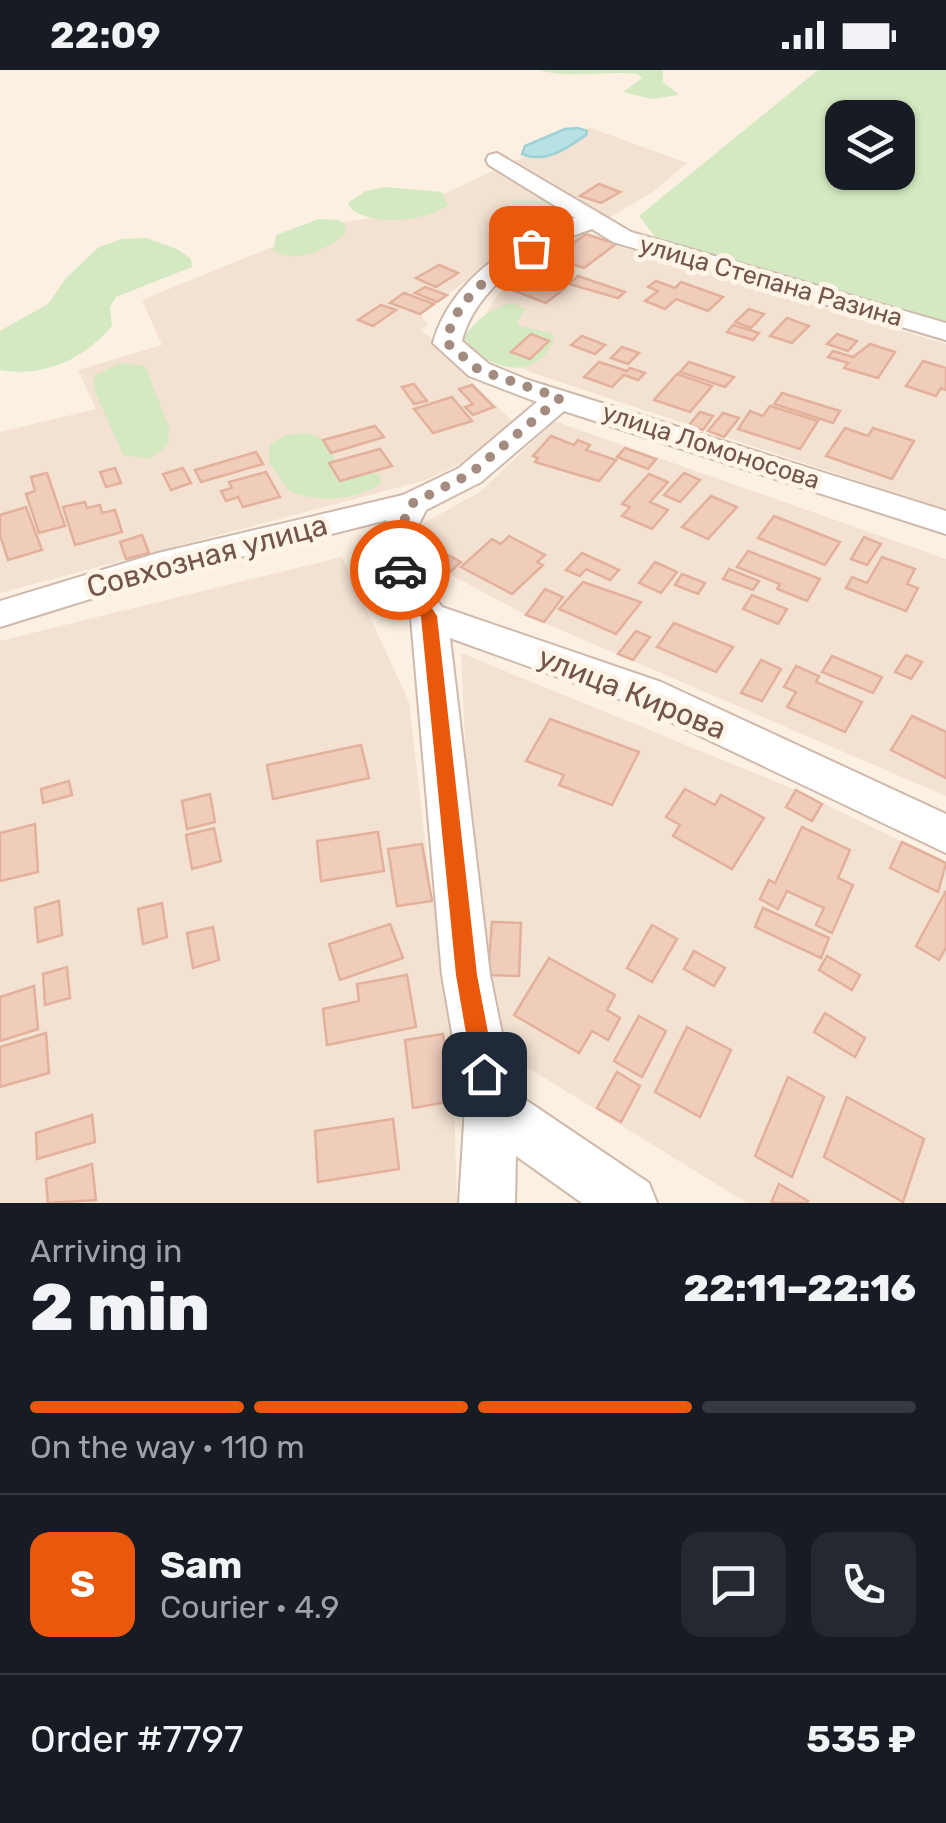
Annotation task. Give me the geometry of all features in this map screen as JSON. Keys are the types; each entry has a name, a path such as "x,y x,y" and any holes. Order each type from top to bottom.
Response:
{"street":[{"name":"улица Степана Разина","path":"497,160 622,237 946,332"},
{"name":"улица Ломоносова","path":"595,220 551,234 482,284 448,330 447,343 479,370 946,523"},
{"name":"Совхозная улица","path":"0,614 158,565 413,503 470,474 560,398"},
{"path":"413,503 395,538 401,578 429,616 466,975 491,1106 488,1203"},
{"name":"улица Кирова","path":"429,616 647,694 946,834"},
{"path":"491,1106 629,1203"}],"shaded area":[{"path":"588,127 687,163 654,191 609,218 511,163"},
{"path":"496,169 578,213 502,254 421,314 428,326 420,329 466,369 463,373 515,424 476,456 426,480 0,593 0,432 96,409 78,370 162,345 142,300 329,224 404,214"},
{"path":"570,232 946,344 946,510 533,373 467,346 497,295 540,263 528,258"},
{"path":"554,421 946,559 946,796 526,615 433,565 414,528 480,492"},
{"path":"342,557 409,702 432,900 443,904 470,1096 454,1101 457,1203 0,1203 0,641"},
{"path":"461,653 796,790 946,863 946,1203 747,1203 490,1044 469,828"}],"green space":[{"path":"538,70 663,70 663,82 679,95 652,99 623,92 642,78 638,74 562,74"},
{"path":"818,70 946,70 946,323 663,247 639,216"},
{"path":"385,187 442,192 448,205 426,215 387,220 363,215 348,203 366,191"},
{"path":"319,219 339,220 347,227 344,235 301,256 273,251 276,235"},
{"path":"146,238 177,249 191,259 192,267 116,297 110,307 112,326 76,357 32,371 0,370 0,331 48,304 67,277 99,247 122,239"},
{"path":"513,303 526,309 517,322 519,326 551,333 554,339 536,363 511,368 486,359 462,342 483,317"},
{"path":"121,363 145,366 169,427 168,445 149,459 123,455 94,389 94,376"},
{"path":"306,433 320,437 338,463 380,475 381,483 360,494 337,498 290,491 269,463 269,445 286,435"}],"water":[{"path":"565,129 587,131 586,135 556,153 539,157 522,154 525,146"}],"building":[{"path":"599,184 620,192 601,203 580,196"},
{"path":"510,218 534,225 505,241 491,234 503,228 497,225"},
{"path":"586,234 616,244 584,268 559,259 567,253 562,251"},
{"path":"439,265 458,273 436,287 416,278"},
{"path":"513,267 528,272 509,286 494,280"},
{"path":"535,273 552,278 547,282 565,288 546,303 512,290"},
{"path":"578,276 625,292 618,298 569,284"},
{"path":"656,281 675,288 681,282 723,297 708,311 676,299 665,309 645,301 658,291 648,287"},
{"path":"425,287 447,295 437,302 415,293"},
{"path":"404,293 434,304 420,314 390,303"},
{"path":"381,305 396,310 373,326 358,320"},
{"path":"749,309 764,314 751,328 735,322"},
{"path":"787,318 809,326 792,343 770,336"},
{"path":"733,325 759,333 753,340 727,332"},
{"path":"531,334 549,341 530,359 511,352"},
{"path":"837,334 857,341 848,351 827,344"},
{"path":"582,336 605,345 595,354 571,345"},
{"path":"870,344 895,352 878,378 844,368 848,363 828,357 833,351 853,357"},
{"path":"622,347 639,353 628,364 611,358"},
{"path":"923,361 946,368 946,390 941,388 936,396 906,386"},
{"path":"599,362 645,373 638,380 624,375 612,387 584,377"},
{"path":"689,362 734,377 725,387 680,372"},
{"path":"677,374 712,386 690,412 654,400"},
{"path":"414,384 427,401 414,404 402,387"},
{"path":"472,385 494,407 473,415 465,407 473,404 459,389"},
{"path":"782,393 840,411 833,423 774,404"},
{"path":"452,397 472,421 433,433 414,409"},
{"path":"770,406 818,421 800,449 738,429 750,411 763,416"},
{"path":"700,412 713,416 703,430 689,425"},
{"path":"723,413 739,418 724,437 708,431"},
{"path":"375,426 384,437 331,453 323,440"},
{"path":"845,428 868,436 873,428 914,441 892,479 826,456"},
{"path":"551,436 574,445 578,440 590,445 586,450 616,460 599,481 535,462 538,458 533,456"},
{"path":"625,448 656,459 648,469 617,457"},
{"path":"380,449 392,466 340,481 329,463"},
{"path":"256,452 263,464 201,482 195,470"},
{"path":"115,468 121,483 106,487 100,472"},
{"path":"183,468 191,483 171,490 163,474"},
{"path":"266,472 280,497 243,507 238,497 226,501 221,491 232,488 229,482"},
{"path":"47,473 65,526 39,533 26,494 35,491 31,477"},
{"path":"684,473 700,480 680,502 664,495"},
{"path":"649,474 668,482 650,502 668,510 652,529 622,516 630,507 622,504"},
{"path":"711,496 737,507 708,539 682,527"},
{"path":"85,502 87,508 100,505 102,513 115,510 122,532 75,545 63,507"},
{"path":"26,507 42,550 8,560 0,535 0,515"},
{"path":"774,516 840,542 825,565 758,538"},
{"path":"142,535 149,553 126,559 120,542"},
{"path":"509,536 545,555 537,562 543,565 512,594 461,567 492,539 501,544"},
{"path":"864,537 881,544 867,565 851,559"},
{"path":"748,551 820,579 807,601 777,589 780,584 737,567"},
{"path":"582,553 619,570 610,580 586,569 580,576 566,570"},
{"path":"446,554 461,562 449,573 433,565"},
{"path":"882,557 915,569 907,584 918,588 906,611 846,588 852,577 867,583"},
{"path":"655,562 677,572 661,593 639,583"},
{"path":"729,569 759,581 753,590 723,579"},
{"path":"682,574 705,583 698,594 675,585"},
{"path":"583,582 641,602 616,634 559,609"},
{"path":"545,589 563,597 544,622 526,615"},
{"path":"752,595 787,609 778,624 743,609"},
{"path":"674,623 733,647 716,672 657,647"},
{"path":"636,631 650,637 633,660 618,654"},
{"path":"906,655 922,662 911,679 895,672"},
{"path":"832,656 882,677 873,693 822,672"},
{"path":"761,660 781,669 762,701 741,693"},
{"path":"796,666 819,676 816,682 862,702 845,732 787,707 796,692 784,687"},
{"path":"912,716 946,732 946,778 891,750"},
{"path":"550,719 639,752 612,805 559,785 564,775 526,761"},
{"path":"361,745 369,778 273,799 267,765"},
{"path":"69,781 72,795 43,803 41,789"},
{"path":"685,789 715,805 721,795 764,818 732,869 673,836 680,825 666,817"},
{"path":"796,790 822,804 812,821 786,807"},
{"path":"210,794 215,822 187,829 182,801"},
{"path":"35,824 38,872 0,881 0,833"},
{"path":"802,827 850,850 838,878 853,885 832,933 816,925 824,908 787,891 778,909 760,899 769,880 775,883"},
{"path":"214,828 221,861 192,869 186,835"},
{"path":"378,832 384,871 321,881 317,841"},
{"path":"902,842 946,863 938,892 890,868"},
{"path":"422,844 432,901 397,906 388,849"},
{"path":"946,891 946,948 939,960 916,946"},
{"path":"59,901 62,935 38,942 35,908"},
{"path":"162,903 167,937 143,944 138,909"},
{"path":"763,908 829,938 821,958 755,927"},
{"path":"492,922 521,923 519,976 488,975"},
{"path":"390,924 403,958 340,980 329,944"},
{"path":"652,925 677,939 652,982 627,968"},
{"path":"213,927 219,960 193,968 187,933"},
{"path":"694,951 725,968 714,986 684,969"},
{"path":"827,956 860,975 852,990 819,970"},
{"path":"549,958 615,995 607,1010 620,1018 608,1040 592,1031 579,1053 514,1015"},
{"path":"67,967 70,998 45,1005 43,974"},
{"path":"407,975 416,1027 327,1045 323,1009 359,1001 357,984"},
{"path":"34,986 38,1029 0,1041 0,997"},
{"path":"825,1013 865,1038 855,1057 814,1032"},
{"path":"639,1016 666,1031 642,1077 614,1061"},
{"path":"687,1027 731,1050 700,1117 655,1092"},
{"path":"46,1033 49,1073 0,1087 0,1047"},
{"path":"443,1034 453,1101 413,1108 405,1040"},
{"path":"617,1072 640,1086 621,1122 597,1108"},
{"path":"788,1077 824,1097 792,1177 755,1156"},
{"path":"847,1097 924,1139 903,1202 824,1157"},
{"path":"92,1115 95,1142 37,1159 36,1133"},
{"path":"393,1119 399,1169 318,1182 315,1131"},
{"path":"92,1164 96,1200 48,1203 46,1179"},
{"path":"779,1184 808,1201 807,1203 771,1203"}],"way so far":[{"path":"400,570 395,538 413,503 470,474 560,398 479,370 447,343 448,330 482,284 531,248"}],"route":[{"path":"400,570 401,578 429,616 466,975 484,1074"}]}
